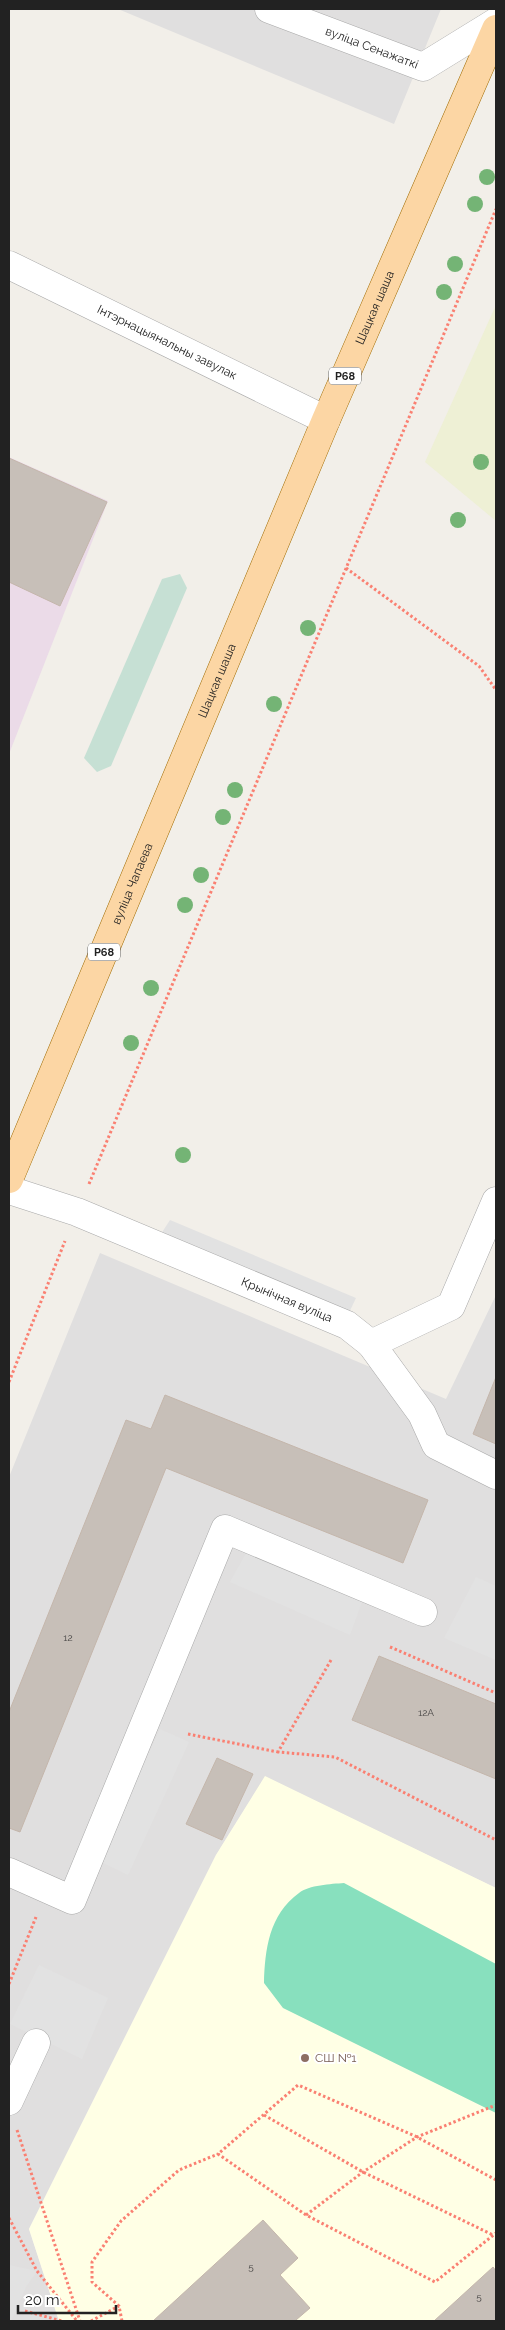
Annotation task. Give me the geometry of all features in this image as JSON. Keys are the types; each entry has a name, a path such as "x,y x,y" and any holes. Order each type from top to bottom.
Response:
{"main road":[{"name":"Шацкая шаша","path":"199,725 326,420 496,29"},
{"name":"вуліца Чапаева","path":"9,1180 199,725"}],"street":[{"name":"вуліца Сенажаткі","path":"269,9 424,67 496,22"},
{"name":"Інтэрнацыянальны завулак","path":"9,265 326,420"},
{"name":"Крынічная вуліца","path":"9,1190 77,1212 347,1325 371,1344 422,1414 436,1445 496,1474"},
{"path":"371,1344 451,1306 496,1201"},
{"path":"9,1872 72,1900 225,1529 423,1612"},
{"path":"9,2101 36,2043"}],"path":[{"path":"9,1382 77,1212 496,208"},
{"path":"346,568 479,666 496,690"},
{"path":"390,1647 496,1693"},
{"path":"278,1752 331,1660"},
{"path":"188,1734 278,1752 335,1757 496,1840"},
{"path":"9,1984 48,1888"},
{"path":"122,2321 119,2306 92,2282 92,2262 121,2221 180,2170 218,2154 298,2085 417,2137 496,2180"},
{"path":"306,2215 363,2172 417,2137 496,2105"},
{"path":"218,2154 306,2215 435,2282 495,2234 363,2172 263,2115"},
{"path":"16,2129 79,2321"},
{"path":"9,2218 37,2271 79,2321"},
{"path":"91,2321 119,2306"},
{"path":"25,2312 62,2321"}],"shaded area":[{"path":"118,9 441,9 394,124"},
{"path":"496,305 496,521 425,462"},
{"path":"9,457 108,501 9,754"},
{"path":"180,574 187,588 111,766 97,772 84,758 162,579"},
{"path":"170,1220 356,1298 347,1317 155,1243"},
{"path":"100,1253 446,1399 496,1295 496,1888 265,1777 216,1855 29,2229 59,2321 9,2321 9,1477"},
{"path":"253,1541 367,1588 350,1635 230,1582"},
{"path":"476,1577 496,1586 496,1660 444,1638"},
{"path":"160,1729 189,1742 128,1875 99,1861"},
{"name":"СШ №1","path":"265,1776 496,1888 496,2321 59,2321 29,2229 216,1855"},
{"path":"39,1965 108,1998 82,2059 10,2024"},
{"path":"9,2265 37,2271 26,2287 11,2321 9,2321"}],"green space":[{"path":"344,1883 496,1964 496,2113 283,2008 264,1983 266,1958 271,1934 275,1922 289,1902 308,1888"}],"building":[{"path":"9,458 107,502 60,606 9,582"},
{"path":"496,1377 496,1444 473,1434"},
{"path":"165,1395 428,1500 403,1563 166,1468 20,1832 9,1828 9,1712 126,1420 151,1429"},
{"path":"379,1656 496,1704 496,1779 352,1720"},
{"path":"217,1758 253,1774 222,1840 186,1824"},
{"path":"263,2220 298,2258 280,2275 310,2308 297,2321 153,2321"},
{"path":"493,2267 496,2271 496,2321 434,2321"}],"place":[{"name":"СШ №1","path":"305,2058"}]}
